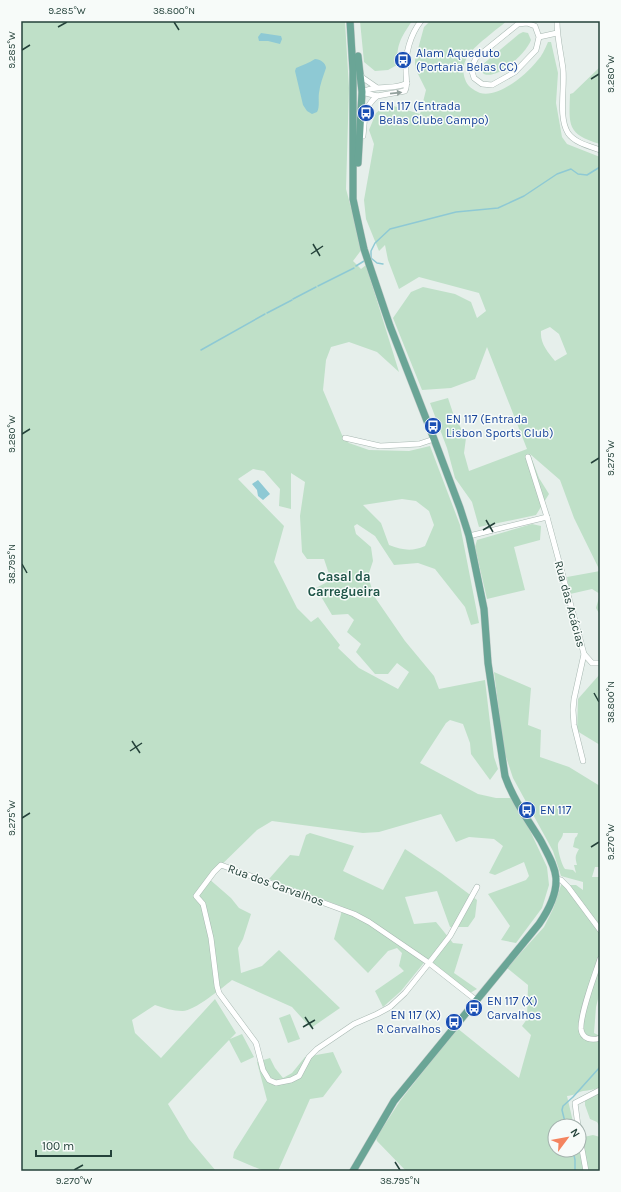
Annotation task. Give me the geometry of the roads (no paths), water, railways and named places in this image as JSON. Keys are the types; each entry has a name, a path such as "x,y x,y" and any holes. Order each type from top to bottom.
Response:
{"main road":[{"path":"350,21 357,84 362,92"},
{"path":"354,21 362,92 355,196 356,213"},
{"path":"353,51 353,199 364,249 469,536 484,609 488,663 504,773 511,790 549,857 556,879 553,897 543,918 394,1102 353,1171"},
{"path":"354,103 362,92"}],"street":[{"path":"362,92 377,96 406,91 408,46 421,21"},
{"path":"557,21 557,33 563,70 563,115 565,126 577,142 600,150"},
{"path":"527,23 535,26 540,37 536,50 515,72 492,85 482,84 474,78 471,68 476,58 518,24 527,23"},
{"path":"540,37 557,33"},
{"path":"360,74 363,78 376,87"},
{"path":"362,92 376,87 397,87 407,83"},
{"path":"358,157 362,142 365,112 368,105 377,96"},
{"path":"346,438 380,446 419,444 434,439"},
{"name":"Rua das Acácias","path":"528,457 584,654 573,710 574,725 583,761"},
{"path":"469,536 546,517"},
{"path":"584,654 592,663 600,663"},
{"name":"Rua dos Carvalhos","path":"429,963 405,993 390,1007 378,1014 354,1024 317,1049 309,1057 299,1076 291,1080 276,1083 268,1080 263,1070 256,1043 218,991 211,938 203,904 196,896 221,865 354,914 369,922 429,963 476,1000"},
{"path":"556,879 561,880 568,887 600,930"},
{"path":"429,963 450,936 477,887"},
{"path":"600,959 582,1019 581,1030 588,1039 596,1040 600,1038"},
{"path":"577,1118 575,1103 600,1090"},
{"path":"584,1158 586,1171"}],"water":[{"path":"261,33 281,36 282,39 280,44 268,41 259,41 258,37"},
{"path":"315,59 325,64 326,68 319,90 318,110 312,114 307,111 303,105 295,71 296,68"},
{"path":"258,480 270,494 263,500 258,496 257,490 252,484"}],"waterway":[{"path":"383,264 377,263 371,258 371,251 375,243 390,229 456,212 498,208 524,196 557,174 571,169 578,174 587,175 600,167"},
{"path":"356,266 364,261"},
{"path":"318,286 354,268"},
{"path":"293,299 316,287"},
{"path":"267,313 292,300"},
{"path":"201,350 265,314"},
{"path":"564,1118 562,1110 563,1106 600,1067"},
{"path":"575,1158 575,1171"}],"place":[{"name":"Alam Aqueduto (Portaria Belas CC)","path":"403,60"},
{"name":"EN 117 (Entrada Belas Clube Campo)","path":"366,113"},
{"name":"EN 117 (Entrada Lisbon Sports Club)","path":"433,426"},
{"name":"EN 117","path":"527,810"},
{"name":"EN 117 (X) Carvalhos","path":"474,1008"},
{"name":"EN 117 (X) R Carvalhos","path":"454,1022"}],"district":[{"name":"Casal da Carregueira","path":"344,584"}]}
